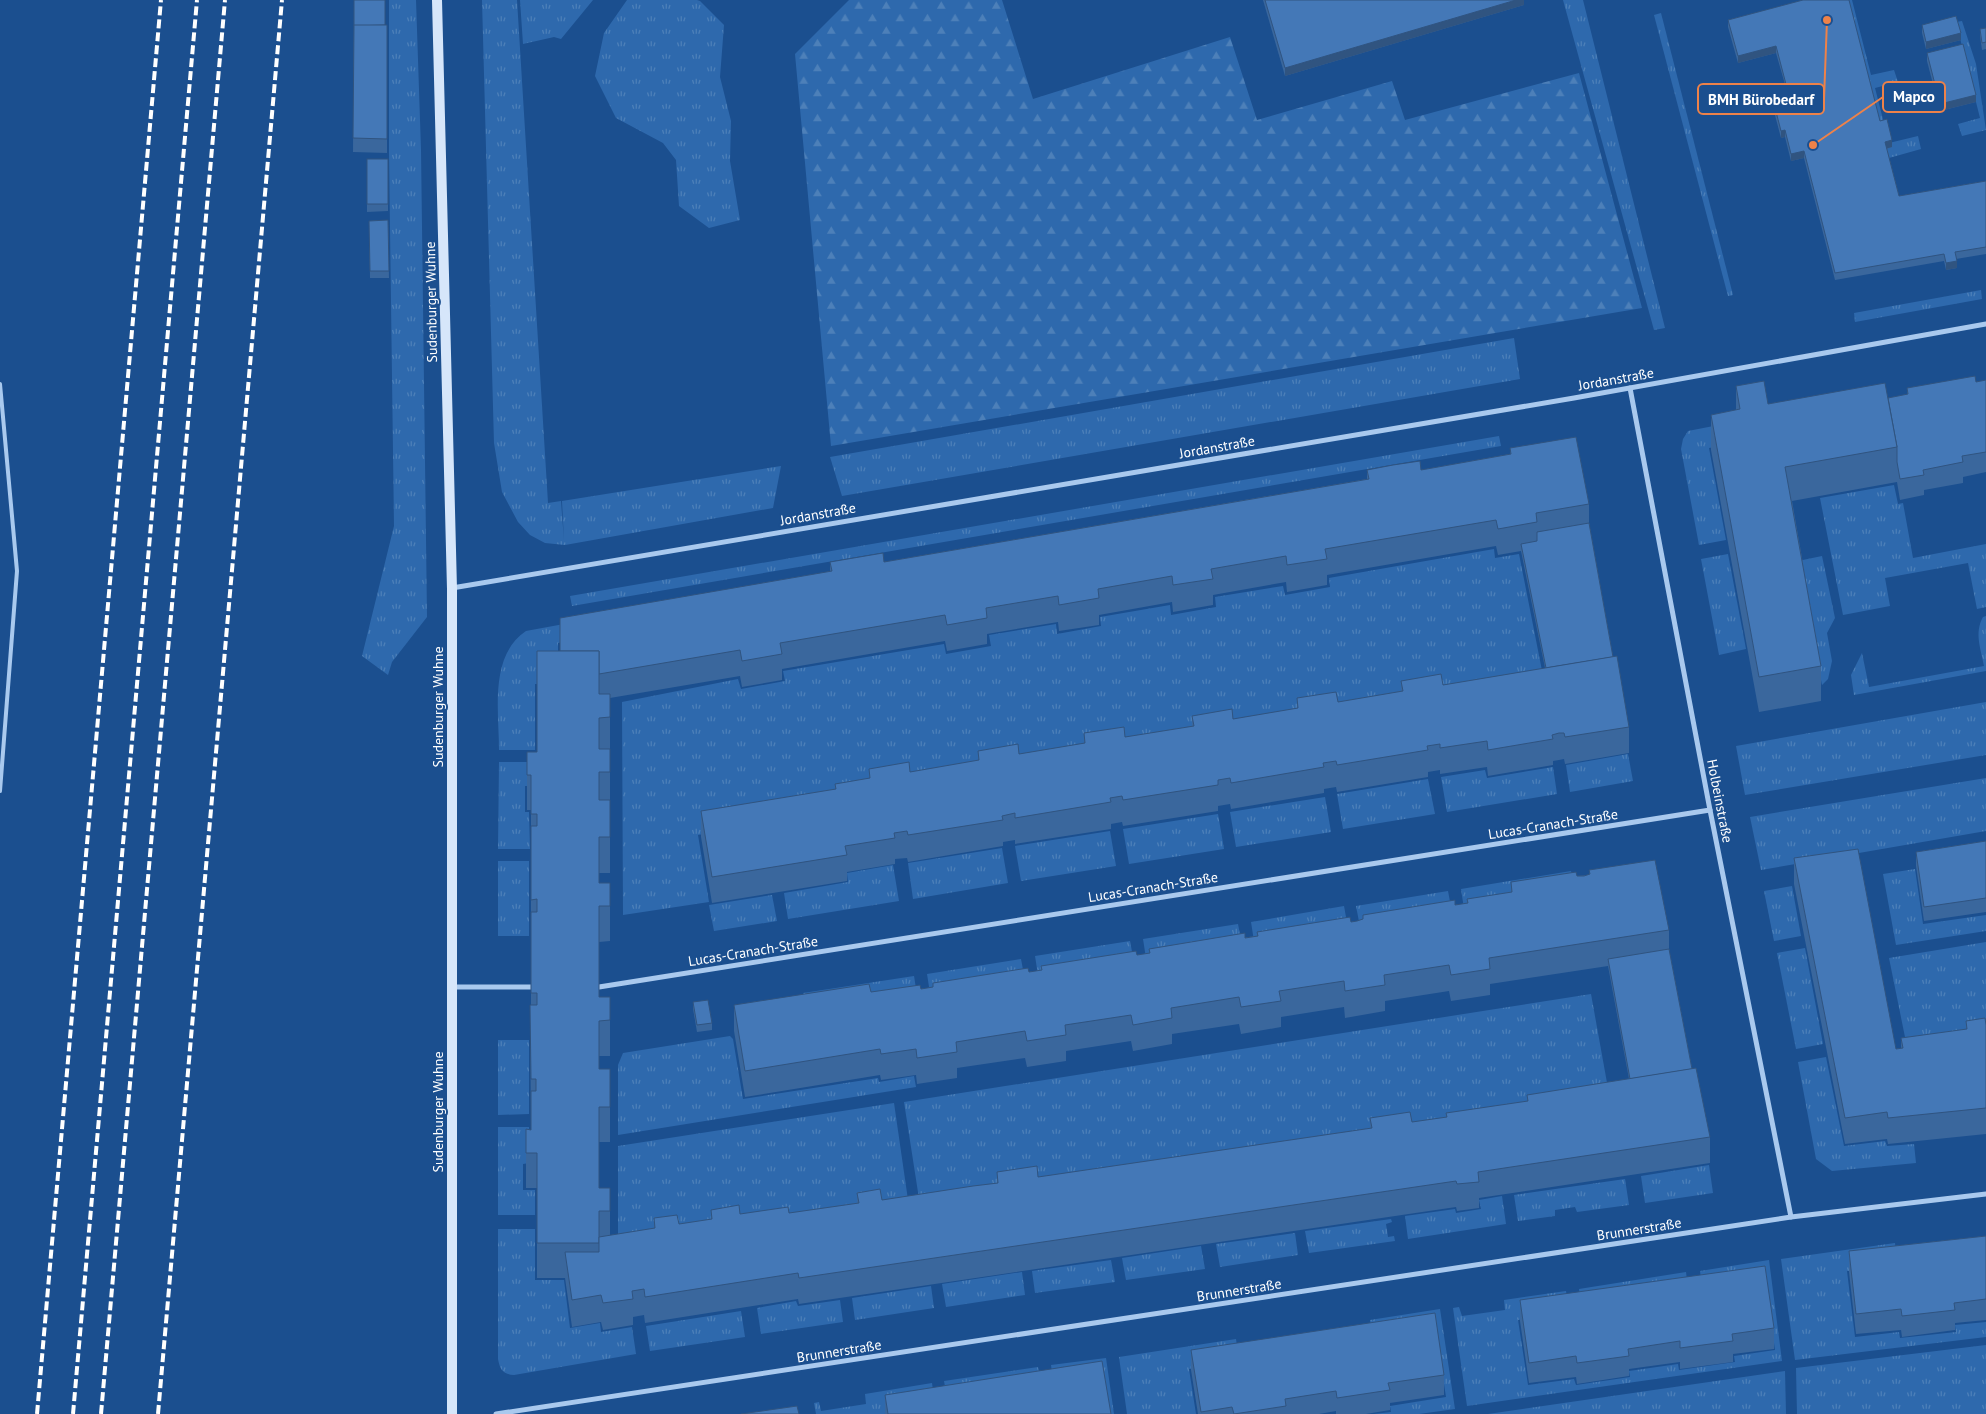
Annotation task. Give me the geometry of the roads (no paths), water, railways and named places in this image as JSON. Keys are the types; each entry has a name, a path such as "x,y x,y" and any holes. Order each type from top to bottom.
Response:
{"street":[{"name":"Sudenburger Wuhne","path":"437,0 452,588 452,1414"},
{"name":"Jordanstraße","path":"452,588 1630,388 1986,324"},
{"name":"Holbeinstraße","path":"1630,388 1710,810 1791,1217"},
{"name":"Lucas-Cranach-Straße","path":"599,987 1710,810"},
{"path":"452,987 531,987"},
{"name":"Brunnerstraße","path":"496,1414 1791,1217 1986,1194"}],"lane":[{"path":"0,384 17,571 0,792"}],"railway":[{"path":"37,1414 161,0"},
{"path":"73,1414 197,0"},
{"path":"101,1414 225,0"},
{"path":"158,1414 282,0"}],"place":[{"name":"BMH Bürobedarf","path":"1827,20"},
{"name":"Mapco","path":"1813,145"}]}
